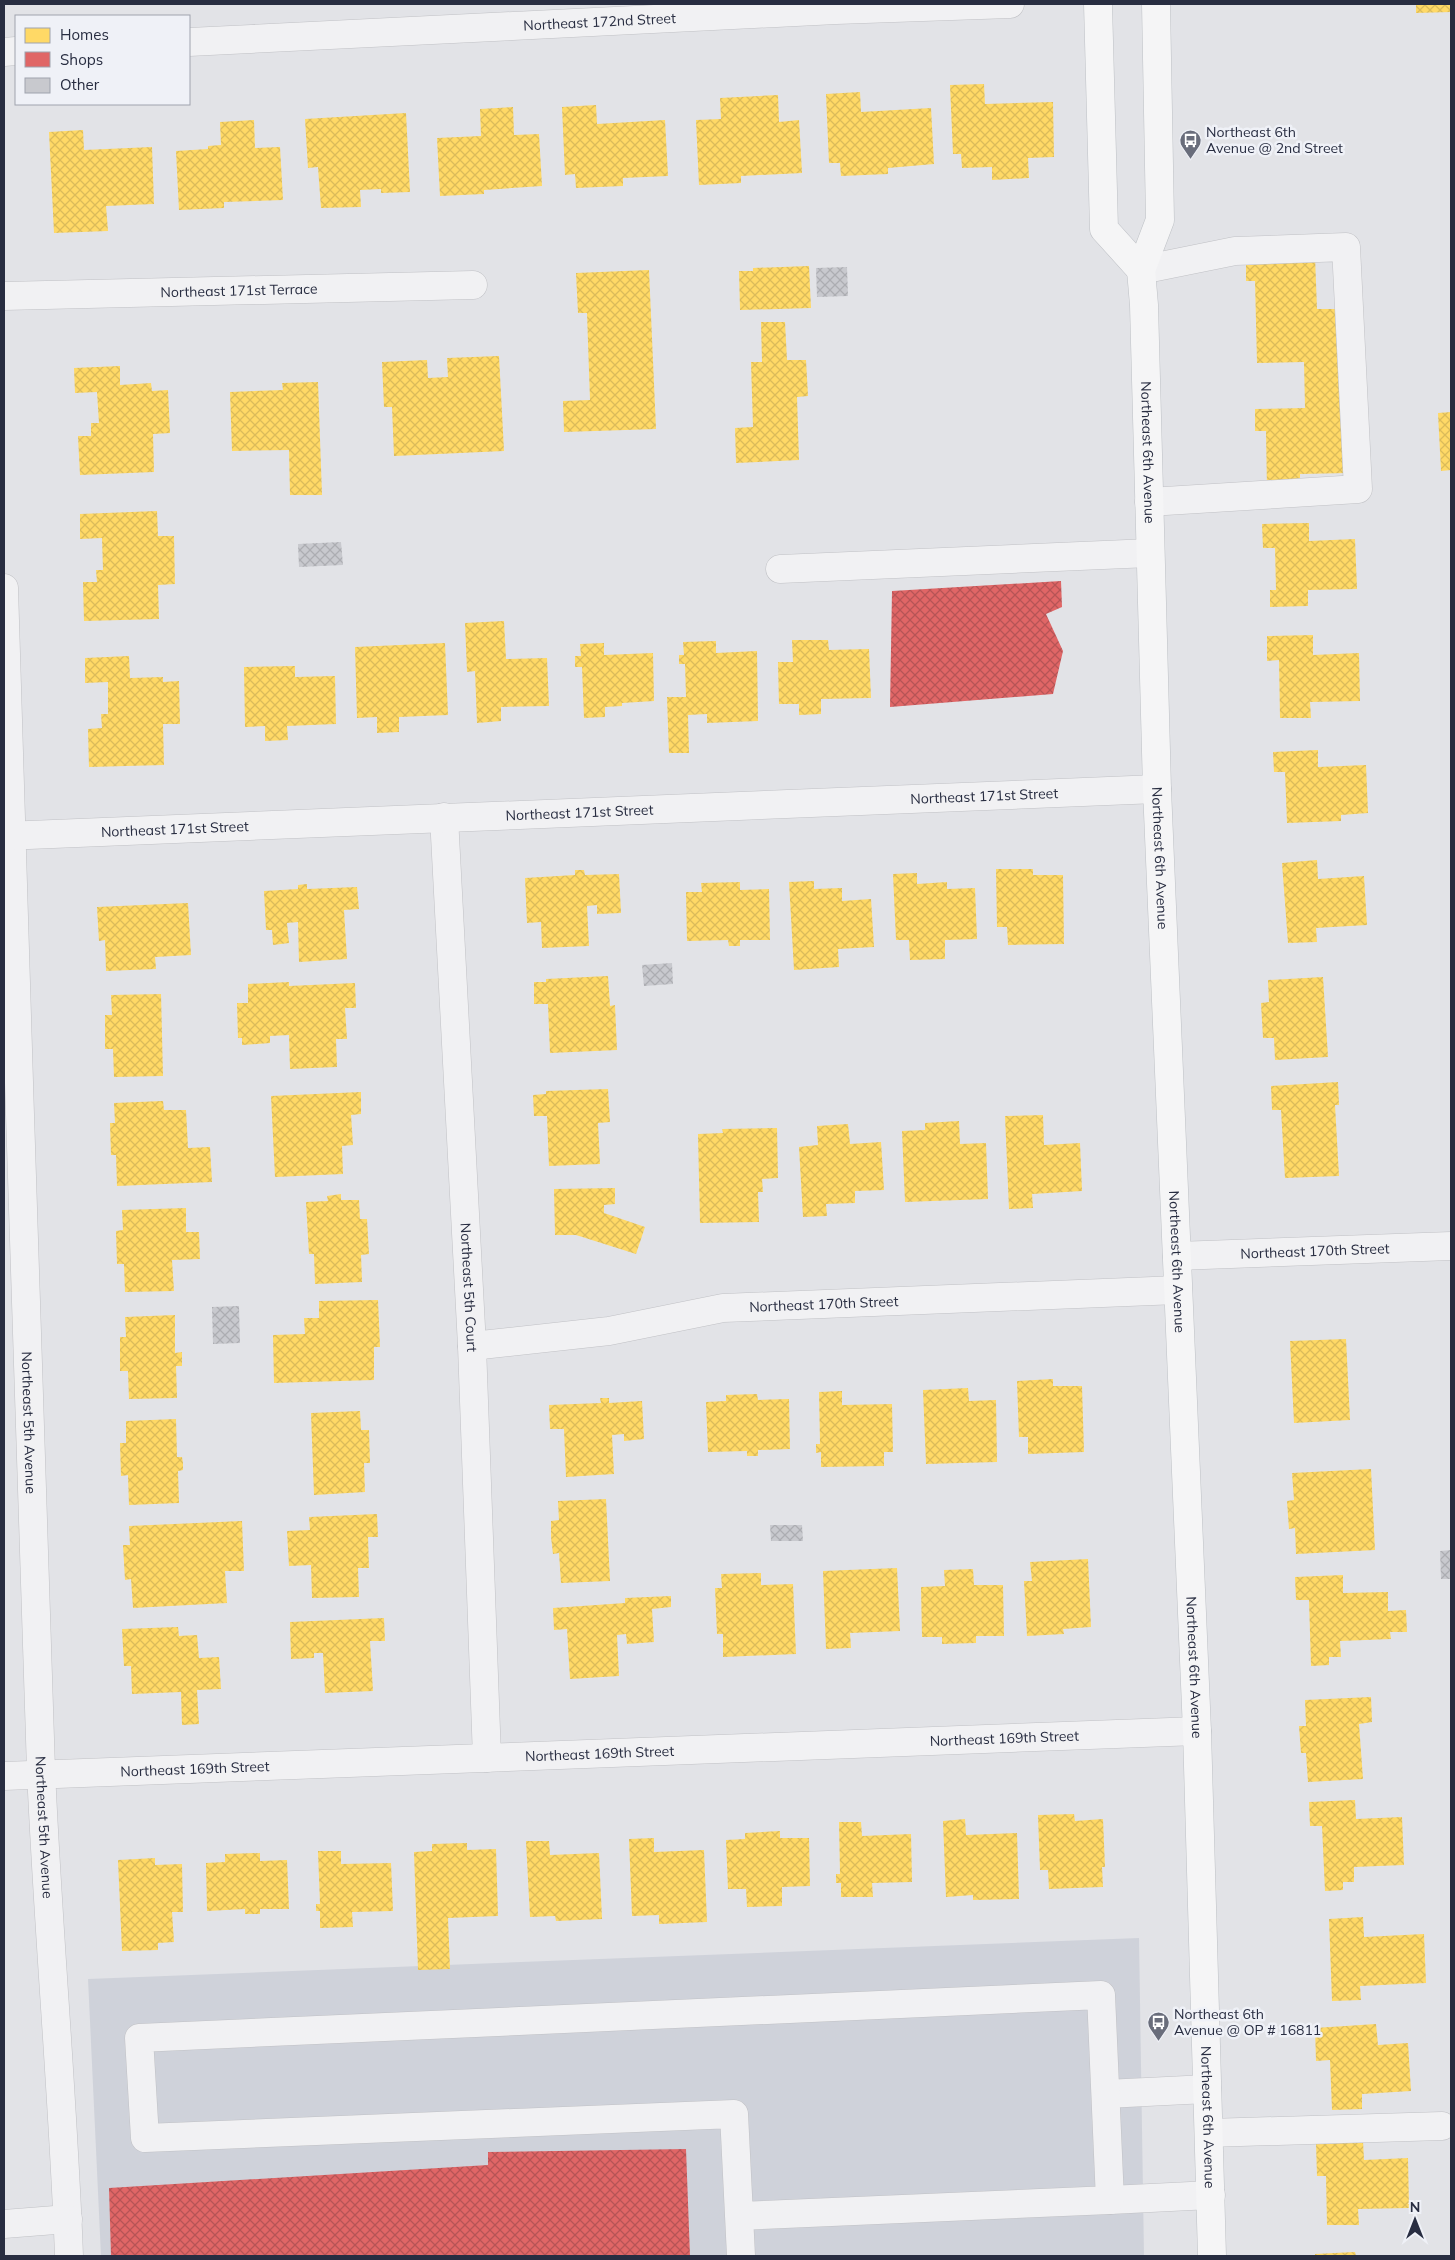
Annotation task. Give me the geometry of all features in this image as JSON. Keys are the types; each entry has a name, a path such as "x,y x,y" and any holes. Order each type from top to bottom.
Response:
{"main road":[{"path":"1098,4 1104,229 1141,270"},
{"name":"Northeast 6th Avenue","path":"1156,4 1160,220 1141,270 1157,789 1197,1731 1212,2256"}],"street":[{"name":"Northeast 172nd Street","path":"190,42 836,10 1010,4"},
{"path":"1141,270 1235,251 1346,247 1358,489 1149,502"},
{"name":"Northeast 171st Terrace","path":"4,296 474,285"},
{"path":"780,569 1150,553"},
{"name":"Northeast 5th Avenue","path":"4,588 14,1328 42,1775 69,2256"},
{"name":"Northeast 171st Street","path":"8,835 1157,789"},
{"name":"Northeast 5th Court","path":"444,817 472,1346 487,1758"},
{"name":"Northeast 170th Street","path":"1177,1256 1451,1246"},
{"name":"Northeast 170th Street","path":"472,1346 609,1331 723,1308 1178,1290"},
{"name":"Northeast 169th Street","path":"4,1776 1197,1731"},
{"path":"741,2256 734,2114 145,2138 140,2038 1101,1995 1110,2200"},
{"path":"1106,2094 1207,2089"},
{"path":"1208,2133 1442,2126"},
{"path":"739,2216 1211,2195"},
{"path":"4,2224 68,2220"}],"shaded area":[{"path":"1139,1938 1144,2256 101,2256 88,1979"}],"building: Homes":[{"path":"1416,4 1451,4 1451,12 1416,13"},
{"path":"984,84 985,104 1053,102 1054,157 1028,158 1029,178 992,180 992,167 962,168 961,154 953,154 950,85"},
{"path":"860,92 861,112 931,108 934,164 888,168 888,174 841,176 840,163 829,163 826,94"},
{"path":"778,95 779,122 799,120 802,173 741,176 741,183 699,185 696,120 721,119 720,98"},
{"path":"596,105 597,124 665,120 668,176 623,178 623,186 576,188 575,174 565,175 562,107"},
{"path":"513,107 514,135 539,134 542,186 484,190 484,194 440,196 437,138 481,136 480,109"},
{"path":"406,113 410,192 381,193 381,189 360,190 361,207 321,208 318,167 308,168 305,119"},
{"path":"254,120 255,148 280,147 283,200 224,202 224,208 179,210 176,151 208,149 208,146 221,145 220,122"},
{"path":"83,130 84,150 152,147 154,204 106,206 108,231 54,233 49,132"},
{"path":"1315,256 1317,309 1338,309 1341,421 1347,421 1348,473 1300,474 1300,489 1267,490 1266,431 1255,431 1255,409 1305,408 1304,362 1257,363 1255,281 1246,281 1246,258"},
{"path":"809,266 811,308 740,310 739,271 753,271 753,268"},
{"path":"649,270 656,429 564,432 563,401 590,400 587,313 578,313 576,273"},
{"path":"761,322 785,322 787,360 806,360 808,396 797,397 799,460 736,463 735,428 753,427 751,362 762,362"},
{"path":"499,356 504,451 394,456 392,407 384,407 382,362 427,360 428,378 448,377 447,358"},
{"path":"120,366 120,385 151,383 152,391 168,390 170,433 153,434 154,472 80,475 78,436 91,436 91,423 99,423 97,392 75,393 74,368"},
{"path":"318,382 322,495 290,495 289,450 232,451 230,392 283,390 282,383"},
{"path":"1451,412 1451,470 1441,471 1438,413"},
{"path":"157,511 158,536 174,536 175,584 158,585 159,619 84,621 83,582 97,582 96,570 103,570 102,538 80,539 80,514"},
{"path":"1309,523 1309,541 1355,539 1357,589 1308,590 1308,606 1270,607 1270,590 1276,590 1275,548 1263,548 1262,524"},
{"path":"504,621 506,659 547,658 549,706 501,707 501,721 477,723 475,671 467,672 465,623"},
{"path":"1313,635 1313,655 1359,653 1360,701 1310,702 1311,718 1280,718 1279,660 1267,661 1267,636"},
{"path":"792,640 828,640 829,650 869,649 871,698 821,699 821,714 799,715 799,704 779,704 778,662 793,662"},
{"path":"716,641 716,653 757,651 758,721 707,723 707,714 688,715 689,753 669,753 667,697 686,697 685,664 679,664 679,655 684,655 683,642"},
{"path":"445,643 448,715 399,717 399,732 377,733 377,717 357,718 355,647"},
{"path":"604,643 604,655 653,653 654,701 622,703 622,706 605,707 605,717 584,718 582,667 575,667 575,656 581,656 580,644"},
{"path":"129,656 130,678 163,677 163,682 179,681 180,724 163,724 164,765 89,767 88,729 102,728 101,714 108,714 108,682 85,683 85,658"},
{"path":"295,666 295,677 335,676 336,724 287,726 288,740 265,741 265,726 245,727 244,667"},
{"path":"1318,750 1318,767 1366,765 1368,813 1341,815 1341,821 1287,823 1285,772 1274,772 1273,752"},
{"path":"1317,860 1318,879 1364,876 1367,925 1316,928 1317,942 1288,943 1282,863"},
{"path":"996,869 1033,869 1033,875 1063,875 1064,944 1008,945 1007,927 997,927"},
{"path":"575,870 584,870 585,875 619,874 621,913 597,914 597,905 587,906 589,946 542,948 541,922 527,923 525,878 575,875"},
{"path":"917,873 917,884 947,882 947,889 975,888 977,939 945,940 945,959 910,960 909,940 896,940 893,874"},
{"path":"814,881 814,889 842,888 842,901 871,899 874,947 838,949 839,967 794,970 789,882"},
{"path":"740,882 740,890 769,889 770,940 740,940 740,946 729,946 728,940 687,941 686,892 702,892 701,883"},
{"path":"307,884 307,889 357,887 359,909 344,910 347,959 299,962 298,922 287,923 289,943 273,945 272,930 266,930 264,891 298,889 298,885"},
{"path":"188,903 191,955 155,957 156,969 106,971 105,940 99,941 97,907"},
{"path":"608,976 610,1006 615,1005 617,1050 550,1053 548,1004 534,1004 534,982 546,982 546,979"},
{"path":"1323,977 1328,1057 1275,1060 1274,1038 1263,1038 1261,1003 1269,1002 1268,980"},
{"path":"289,982 289,986 355,983 356,1008 345,1008 347,1039 336,1039 337,1067 290,1069 289,1035 270,1036 270,1043 242,1045 242,1038 238,1038 237,1003 248,1003 248,984"},
{"path":"161,994 163,1076 114,1077 113,1049 105,1049 105,1015 112,1015 111,995"},
{"path":"1338,1082 1339,1105 1335,1105 1339,1176 1285,1178 1281,1110 1272,1110 1271,1086"},
{"path":"608,1089 610,1122 598,1123 600,1164 549,1166 547,1116 534,1116 533,1095 546,1094 546,1091"},
{"path":"361,1092 361,1114 351,1115 353,1145 342,1146 343,1174 275,1177 271,1096"},
{"path":"163,1101 164,1110 186,1110 188,1148 210,1147 212,1182 117,1186 116,1155 111,1155 110,1123 115,1123 114,1103"},
{"path":"1043,1115 1044,1145 1080,1143 1082,1191 1032,1194 1033,1208 1009,1209 1005,1116"},
{"path":"959,1121 960,1144 986,1143 988,1199 905,1202 902,1131 925,1130 925,1123"},
{"path":"848,1124 850,1144 881,1142 884,1190 855,1191 855,1203 826,1204 827,1216 803,1217 799,1147 818,1145 817,1126"},
{"path":"777,1128 778,1178 762,1179 763,1192 758,1192 759,1222 700,1223 698,1134 723,1133 722,1129"},
{"path":"615,1188 615,1204 604,1205 604,1213 645,1227 636,1254 576,1235 555,1235 554,1189"},
{"path":"341,1194 341,1200 359,1200 360,1219 367,1219 369,1254 361,1255 362,1282 315,1284 314,1254 309,1254 306,1202 328,1201 327,1196"},
{"path":"186,1208 186,1232 199,1232 200,1259 172,1260 174,1291 125,1292 124,1264 117,1264 116,1231 123,1230 122,1210"},
{"path":"378,1300 380,1347 374,1347 374,1380 274,1383 273,1335 305,1334 304,1318 319,1318 319,1301"},
{"path":"175,1315 175,1353 182,1352 182,1366 176,1366 177,1398 129,1399 128,1371 120,1371 120,1337 126,1337 125,1317"},
{"path":"1346,1339 1350,1420 1294,1423 1290,1341"},
{"path":"1053,1379 1053,1386 1082,1386 1084,1452 1028,1454 1028,1437 1019,1437 1017,1381"},
{"path":"968,1388 969,1401 996,1400 997,1462 926,1464 923,1390"},
{"path":"842,1391 842,1405 892,1404 893,1452 884,1452 884,1466 821,1467 821,1452 816,1453 816,1444 820,1444 819,1392"},
{"path":"757,1394 758,1400 789,1399 790,1449 758,1450 758,1456 747,1456 747,1451 708,1452 706,1402 726,1401 726,1395"},
{"path":"600,1398 609,1398 609,1403 642,1401 644,1439 624,1441 624,1434 612,1435 614,1474 566,1477 564,1429 550,1429 549,1405 601,1403"},
{"path":"360,1411 361,1430 369,1430 370,1463 364,1463 365,1492 314,1495 311,1413"},
{"path":"176,1419 177,1457 182,1457 183,1463 183,1470 178,1471 179,1503 129,1505 128,1475 121,1476 120,1443 126,1443 126,1421"},
{"path":"1371,1469 1375,1550 1296,1554 1295,1528 1289,1529 1287,1501 1294,1500 1292,1473"},
{"path":"606,1499 610,1581 561,1583 559,1553 553,1554 551,1537 551,1521 559,1520 558,1501"},
{"path":"377,1514 378,1537 368,1537 369,1568 358,1568 359,1597 312,1598 311,1565 289,1566 287,1531 310,1530 309,1517"},
{"path":"242,1521 244,1571 225,1571 227,1603 133,1608 131,1579 125,1580 123,1545 130,1545 129,1526"},
{"path":"1088,1559 1091,1627 1063,1629 1064,1634 1027,1636 1024,1581 1032,1581 1030,1562"},
{"path":"897,1568 900,1631 850,1633 851,1648 826,1649 823,1571"},
{"path":"973,1569 974,1585 1003,1585 1004,1636 976,1636 976,1643 942,1644 942,1637 922,1637 921,1587 945,1586 944,1570"},
{"path":"761,1573 761,1585 793,1584 796,1654 723,1657 723,1634 717,1634 715,1588 722,1588 721,1574"},
{"path":"1343,1575 1343,1593 1388,1592 1388,1611 1406,1610 1407,1632 1390,1632 1391,1639 1340,1641 1341,1657 1329,1657 1329,1665 1311,1666 1309,1600 1296,1600 1295,1577"},
{"path":"671,1596 671,1607 652,1609 654,1642 627,1644 626,1634 617,1635 619,1676 570,1679 567,1629 554,1630 553,1608 625,1603 625,1598"},
{"path":"384,1618 385,1641 370,1641 373,1691 325,1693 323,1653 314,1653 314,1658 291,1659 290,1622"},
{"path":"178,1627 179,1636 197,1635 199,1658 219,1657 221,1689 197,1690 199,1724 182,1725 181,1692 132,1694 131,1666 124,1666 122,1629"},
{"path":"1371,1697 1372,1722 1359,1724 1363,1779 1308,1782 1306,1753 1301,1753 1299,1726 1306,1726 1305,1700"},
{"path":"1355,1800 1356,1819 1402,1817 1404,1865 1354,1867 1354,1882 1343,1882 1343,1890 1325,1891 1322,1826 1310,1826 1309,1802"},
{"path":"1074,1814 1075,1821 1103,1819 1105,1867 1102,1867 1103,1887 1049,1889 1048,1870 1040,1870 1038,1815"},
{"path":"965,1819 966,1835 1017,1833 1019,1899 973,1900 973,1895 946,1897 943,1821"},
{"path":"839,1822 861,1822 862,1836 911,1834 912,1882 872,1883 873,1897 841,1897 841,1883 836,1883 836,1874 840,1874"},
{"path":"780,1831 780,1838 809,1838 810,1886 782,1887 782,1906 747,1907 746,1889 728,1889 726,1840 745,1839 745,1833"},
{"path":"654,1838 654,1852 704,1850 707,1922 659,1924 659,1915 632,1916 629,1839"},
{"path":"526,1841 549,1841 550,1855 599,1853 602,1919 556,1921 555,1916 530,1917"},
{"path":"467,1843 467,1850 496,1849 498,1916 448,1918 450,1969 418,1970 414,1852 432,1851 432,1844"},
{"path":"318,1851 341,1851 341,1864 391,1863 393,1911 352,1912 353,1927 320,1928 320,1911 316,1911 316,1904 320,1904"},
{"path":"260,1853 260,1861 287,1860 289,1909 260,1909 260,1914 245,1914 245,1909 207,1911 206,1863 225,1862 225,1854"},
{"path":"155,1858 155,1865 182,1864 183,1912 172,1912 174,1942 158,1943 158,1950 122,1951 118,1860"},
{"path":"1363,1917 1364,1937 1424,1934 1426,1983 1360,1986 1361,2000 1332,2001 1329,1919"},
{"path":"1376,2024 1378,2045 1408,2043 1411,2091 1362,2094 1362,2109 1332,2110 1330,2060 1316,2061 1315,2028"},
{"path":"1363,2141 1364,2160 1408,2158 1409,2208 1358,2209 1359,2225 1327,2225 1326,2176 1317,2176 1316,2143"},
{"path":"1355,2252 1356,2256 1315,2256 1315,2254"}],"building: Shops":[{"path":"1061,581 1062,607 1046,614 1063,651 1053,694 890,707 892,591"},
{"path":"686,2149 690,2256 111,2256 109,2188 488,2165 488,2152"}],"building: Other":[{"path":"847,267 848,296 817,297 816,268"},
{"path":"341,542 343,565 299,567 298,544"},
{"path":"672,963 673,984 644,986 642,965"},
{"path":"239,1306 240,1343 213,1344 212,1307"},
{"path":"770,1525 802,1525 803,1541 771,1541"},
{"path":"1451,1550 1451,1579 1441,1579 1440,1551"}],"place":[{"name":"Northeast 6th Avenue @ 2nd Street","path":"1190,159"},
{"name":"Northeast 6th Avenue @ OP # 16811","path":"1158,2041"}]}
